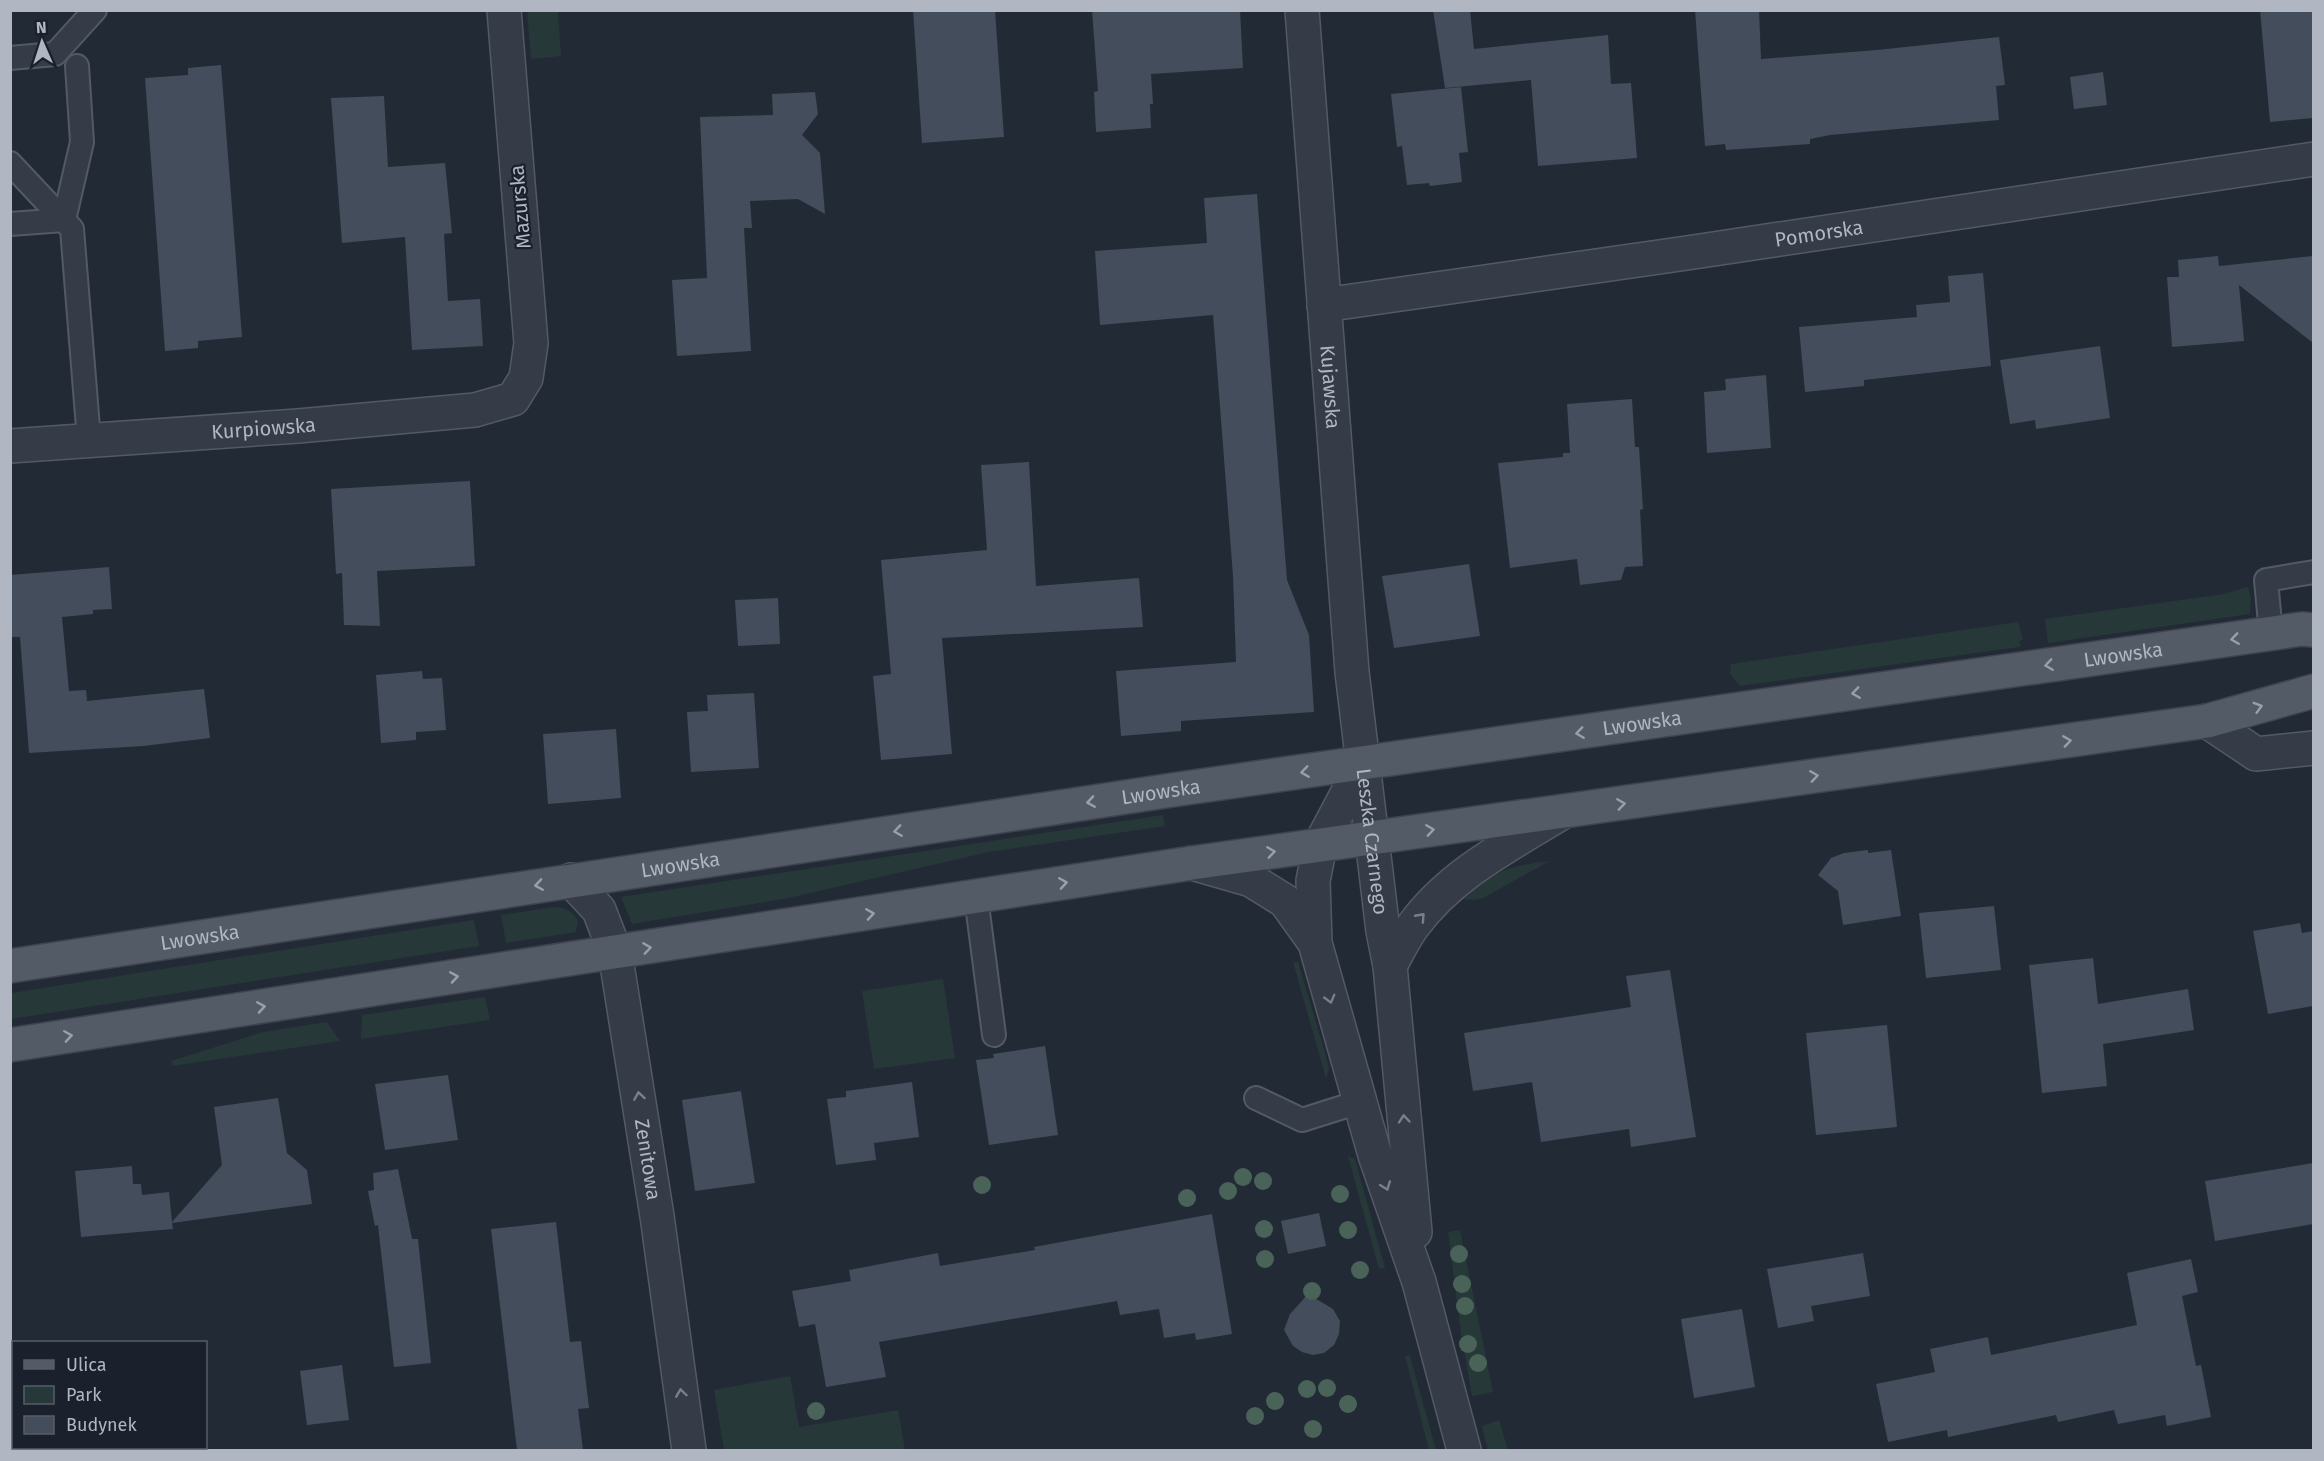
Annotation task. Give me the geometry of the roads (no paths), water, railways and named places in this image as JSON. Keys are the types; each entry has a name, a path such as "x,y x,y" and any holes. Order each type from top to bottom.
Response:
{"main road":[{"name":"Lwowska","path":"10,966 1179,789 2302,629 2313,630"},
{"path":"10,1045 1192,863 2208,721 2313,691"}],"street":[{"name":"Mazurska","path":"504,10 531,343 526,378 513,399"},
{"name":"Kujawska","path":"1302,10 1352,672 1363,764"},
{"name":"Pomorska","path":"1324,305 2313,159"},
{"name":"Kurpiowska","path":"10,446 298,426 475,410 513,399"},
{"path":"2208,721 2256,754 2313,748"},
{"name":"Leszka Czarnego","path":"1363,764 1383,931 1390,966 1419,1282"},
{"name":"Leszka Czarnego","path":"1363,764 1320,845 1313,882 1315,943 1375,1155 1419,1282 1464,1450"},
{"path":"1390,966 1412,926 1467,870 1563,812"},
{"path":"1192,863 1251,880 1285,901 1315,943"},
{"name":"Zenitowa","path":"571,880 599,910 615,952 659,1227 689,1450"}],"lane":[{"path":"10,58 55,54 95,10"},
{"path":"64,220 82,142 77,66"},
{"path":"10,163 72,229 89,440"},
{"path":"10,224 64,220"},
{"path":"2271,634 2266,580 2313,572"},
{"path":"976,897 994,1035"},
{"path":"1256,1098 1302,1120 1359,1102"}]}
